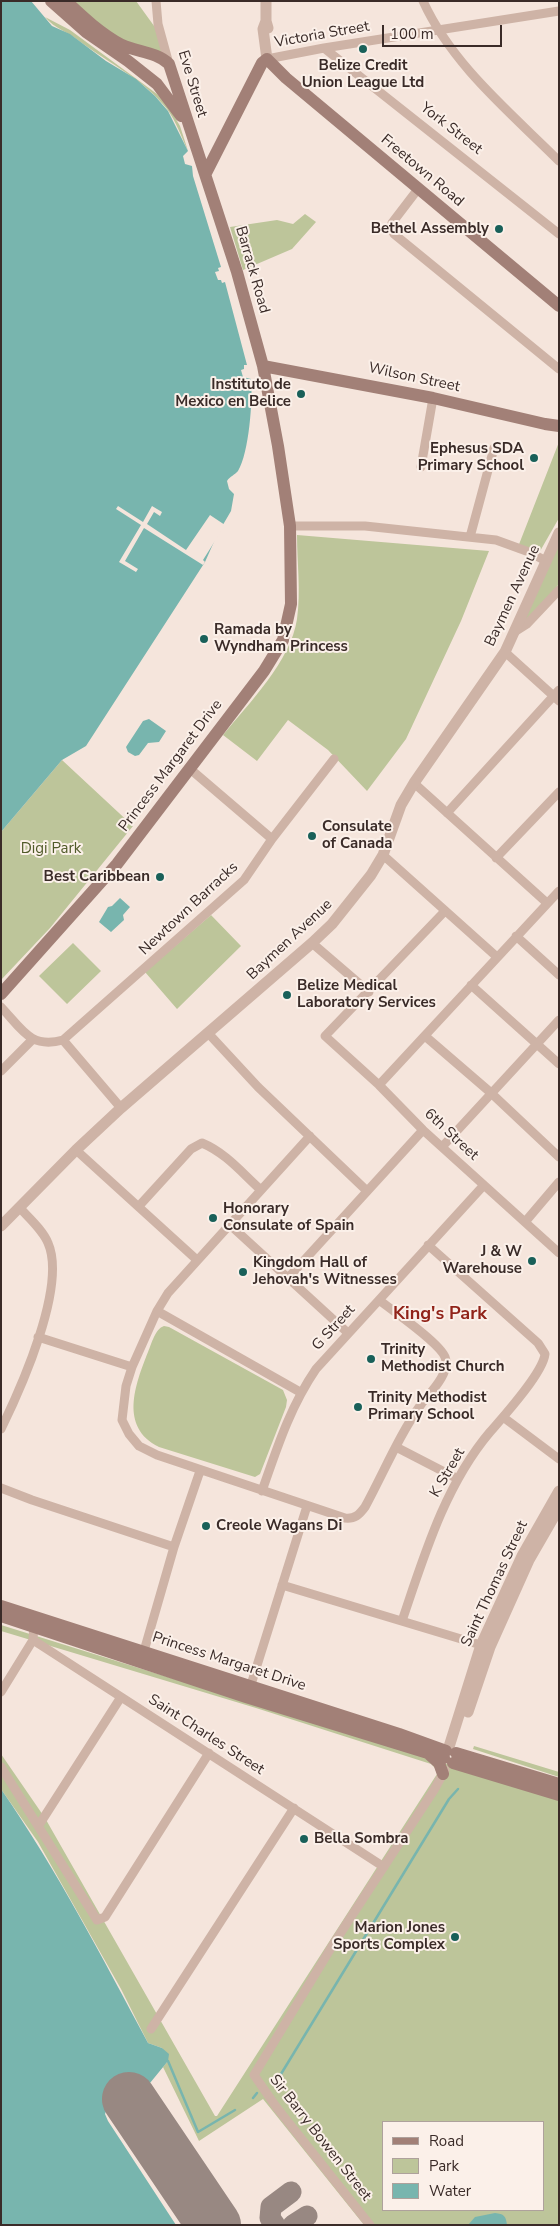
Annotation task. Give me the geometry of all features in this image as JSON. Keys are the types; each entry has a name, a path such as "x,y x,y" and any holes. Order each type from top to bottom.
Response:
{"main road":[{"path":"61,3 116,41 132,49 159,56 170,68 171,78 166,82 153,81"},
{"path":"61,3 86,32 153,81 187,125"},
{"path":"206,173 258,69 262,62 267,59"},
{"name":"Freetown Road","path":"267,59 276,69 559,306"},
{"name":"Eve Street","path":"170,68 187,125 206,173"},
{"name":"Barrack Road","path":"206,173 237,272 263,366 290,526"},
{"name":"Wilson Street","path":"263,366 433,398 559,426"},
{"name":"Princess Margaret Drive","path":"1,994 117,864 264,671 283,640 292,604 290,526"},
{"name":"Princess Margaret Drive","path":"1,1606 34,1622 430,1754 439,1763 449,1758 559,1784"},
{"name":"Princess Margaret Drive","path":"1,1616 34,1622 144,1651 248,1692 415,1739 449,1758 559,1795"}],"street":[{"name":"Eve Street","path":"156,1 158,24 170,68"},
{"path":"266,1 266,21 263,29 267,59"},
{"path":"423,1 438,30 478,80 559,161"},
{"name":"Victoria Street","path":"267,59 324,48 559,11"},
{"name":"York Street","path":"324,48 559,234"},
{"path":"418,189 392,223 391,228 394,234 559,369"},
{"path":"421,467 433,398"},
{"path":"470,538 494,448"},
{"path":"290,526 365,526 496,540 529,552 546,561"},
{"name":"Baymen Avenue","path":"1,1226 76,1150 121,1108 312,943 354,900 383,855 401,805 414,783 505,652 558,536"},
{"path":"516,631 527,624 559,590"},
{"path":"447,813 557,695 505,652"},
{"name":"Newtown Barracks","path":"63,1040 244,880 272,839 334,760"},
{"path":"189,768 272,839"},
{"path":"414,783 547,903"},
{"path":"496,858 559,792"},
{"path":"383,855 497,957"},
{"path":"379,1085 559,891"},
{"path":"312,943 369,992 445,911"},
{"path":"516,936 559,975"},
{"path":"471,985 559,1064"},
{"name":"6th Street","path":"369,992 325,1036 379,1085 423,1130 559,1253"},
{"path":"1,1007 32,1040 52,1043 63,1040 121,1108"},
{"path":"442,1147 490,1092 559,1020"},
{"path":"208,1033 258,1087 367,1191"},
{"path":"425,1036 490,1092 559,1157"},
{"path":"1,1071 32,1040"},
{"path":"288,1278 423,1130"},
{"path":"310,1136 168,1292 157,1311 132,1367 126,1386 122,1420 129,1434 140,1446 157,1455 307,1506 345,1518 353,1518 360,1514 409,1422 447,1365 445,1356 435,1344 379,1300"},
{"path":"139,1206 190,1149 202,1143 215,1148 261,1190"},
{"path":"76,1150 197,1260"},
{"path":"525,1222 559,1182"},
{"name":"G Street","path":"262,1491 300,1392 316,1369 484,1185"},
{"path":"1,1429 18,1396 38,1337 53,1281 54,1263 48,1242 19,1207"},
{"path":"229,1224 348,1333"},
{"name":"K Street","path":"402,1621 432,1535 458,1479 489,1433 504,1418 541,1366 545,1354 538,1343 428,1245"},
{"path":"157,1311 300,1392"},
{"path":"38,1337 132,1367"},
{"path":"504,1418 559,1459"},
{"path":"396,1447 458,1479"},
{"path":"144,1651 174,1547 200,1471"},
{"path":"1,1488 174,1547"},
{"name":"Saint Thomas Street","path":"449,1758 522,1556 559,1491"},
{"path":"248,1692 307,1506"},
{"name":"Saint Thomas Street","path":"449,1758 481,1644 559,1508"},
{"path":"282,1585 481,1644"},
{"path":"1,1692 33,1640 34,1622"},
{"name":"Saint Charles Street","path":"33,1640 384,1867"},
{"path":"39,1825 121,1697"},
{"path":"1,1767 97,1920 105,1917 209,1753"},
{"name":"Sir Barry Bowen Street","path":"370,2225 282,2114 254,2074 334,1943 384,1867 449,1758"},
{"path":"151,2028 294,1808"}],"green space":[{"path":"70,1 136,1 157,30 163,55 125,45"},
{"path":"45,17 70,30 157,94 170,109 180,126 188,151 167,109 148,89"},
{"path":"305,214 316,222 292,249 243,270 230,227 277,220 293,224"},
{"path":"559,442 559,518 539,553 516,552"},
{"path":"297,535 489,551 461,621 406,739 367,791 328,750 288,720 257,761 223,735 268,681 287,650 293,635 299,598"},
{"path":"559,542 559,584 524,627 522,626"},
{"name":"Digi Park","path":"62,760 133,826 50,928 1,980 1,832"},
{"path":"211,915 241,946 177,1009 145,972"},
{"path":"73,943 101,971 67,1004 39,976"},
{"path":"164,1326 283,1390 287,1400 286,1407 260,1474 255,1477 159,1447 147,1439 139,1428 135,1417 135,1391 154,1337 158,1330"},
{"name":"Marion Jones Sports Complex","path":"1,1625 559,1799 559,2225 364,2225 263,2099 199,2141 163,2067 168,2061 162,2048 148,2043 121,1989 38,1842 1,1789 1,1754 45,1818 215,2116 217,2116 437,1774 431,1764 256,1708 1,1631"},
{"path":"474,1746 559,1772 559,1777 473,1749"}],"water":[{"path":"1,1 31,1 52,26 70,34 106,61 136,79 168,111 188,151 183,156 185,164 192,166 193,176 221,267 218,268 219,271 215,272 218,280 221,280 222,283 225,282 247,365 244,365 244,369 241,370 243,377 251,379 251,413 242,463 238,471 227,481 229,489 234,494 231,511 217,535 205,562 86,746 62,760 1,832"},
{"path":"149,719 166,731 159,742 148,743 139,755 135,756 128,752 126,747 143,721"},
{"path":"120,898 130,907 123,915 124,920 111,932 99,922 108,907 112,906"},
{"path":"1,1789 60,1882 148,2043 162,2048 169,2054 168,2061 150,2083 137,2082 109,2103 105,2114 176,2225 1,2225"},
{"path":"495,2213 504,2216 507,2225 468,2225 475,2217"}],"pier":[{"path":"118,506 143,522 152,506 162,512 160,516 154,512 147,524 186,550 210,515 225,525 203,560 205,562 203,565 144,528 125,561 138,569 136,572 119,562 141,525 116,509"}],"waterway":[{"path":"281,2074 449,1799 458,1789"},
{"path":"168,2061 198,2132 235,2110"},
{"path":"253,2098 257,2093"}],"taxiway":[{"path":"275,2225 270,2218 271,2207 291,2192"},
{"path":"293,2225 307,2216"}],"runway":[{"path":"129,2099 214,2225"}],"place":[{"name":"Belize Credit Union League Ltd","path":"363,49"},
{"name":"Bethel Assembly","path":"499,229"},
{"name":"Instituto de Mexico en Belice","path":"301,394"},
{"name":"Ephesus SDA Primary School","path":"534,458"},
{"name":"Ramada by Wyndham Princess","path":"204,639"},
{"name":"Consulate of Canada","path":"312,836"},
{"name":"Best Caribbean","path":"160,877"},
{"name":"Belize Medical Laboratory Services","path":"287,995"},
{"name":"Honorary Consulate of Spain","path":"213,1218"},
{"name":"J & W Warehouse","path":"532,1261"},
{"name":"Kingdom Hall of Jehovah's Witnesses","path":"243,1272"},
{"name":"Trinity Methodist Church","path":"371,1359"},
{"name":"Trinity Methodist Primary School","path":"358,1407"},
{"name":"Creole Wagans Di","path":"206,1526"},
{"name":"Bella Sombra","path":"304,1839"},
{"name":"Marion Jones Sports Complex","path":"455,1937"}],"district":[{"name":"King's Park","path":"440,1315"}]}
